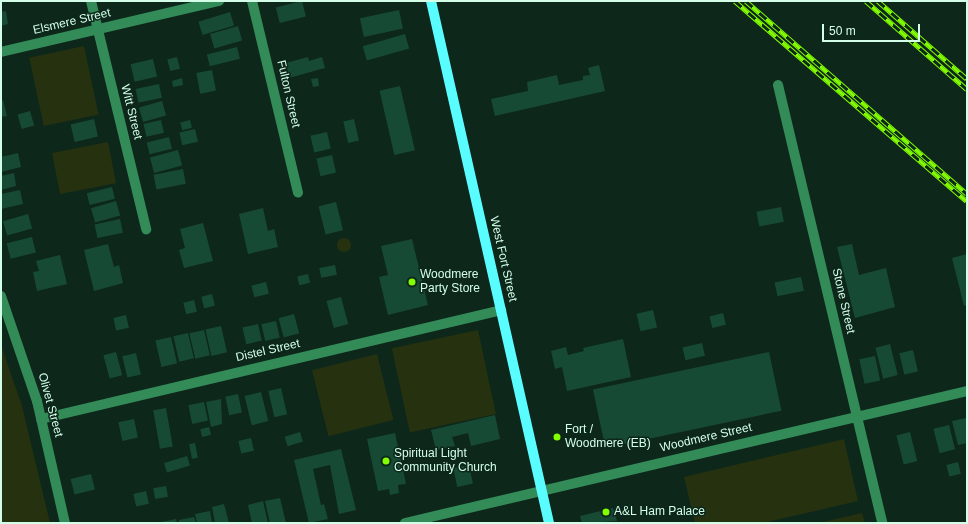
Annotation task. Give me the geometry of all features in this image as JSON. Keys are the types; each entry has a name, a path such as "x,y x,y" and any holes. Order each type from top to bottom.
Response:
{"main road":[{"name":"West Fort Street","path":"431,1 549,523"}],"street":[{"name":"Witt Street","path":"91,1 146,230"},
{"name":"Elsmere Street","path":"1,52 219,1"},
{"name":"Fulton Street","path":"252,1 298,193"},
{"name":"Stone Street","path":"778,85 882,523"},
{"name":"Olivet Street","path":"1,296 41,419 65,523"},
{"name":"Distel Street","path":"41,419 501,310"},
{"name":"Woodmere Street","path":"405,523 967,391"}],"green space":[{"path":"84,46 99,114 44,126 29,58"},
{"path":"108,142 116,183 60,194 52,153"},
{"path":"341,238 347,238 351,242 351,248 347,252 341,252 337,248 337,242"},
{"path":"478,330 496,414 410,432 392,348"},
{"path":"1,345 22,406 50,523 1,523"},
{"path":"377,354 393,420 328,436 312,370"},
{"path":"844,439 858,501 763,523 695,523 684,477"},
{"path":"862,513 865,523 819,523"}],"building":[{"path":"302,1 306,17 280,23 276,8"},
{"path":"399,10 403,29 364,37 360,18"},
{"path":"6,11 8,24 1,26 1,12"},
{"path":"230,12 234,25 203,35 198,22"},
{"path":"238,26 242,40 214,48 210,34"},
{"path":"405,34 409,48 367,61 363,46"},
{"path":"237,47 240,59 210,66 207,54"},
{"path":"177,57 180,69 170,71 167,59"},
{"path":"308,57 309,61 322,57 325,68 289,78 286,63"},
{"path":"153,59 157,77 135,82 131,64"},
{"path":"599,65 605,91 495,116 491,99 528,91 527,82 557,75 559,85 583,80 583,76 590,75 588,68"},
{"path":"212,70 216,91 200,94 196,73"},
{"path":"182,78 183,85 173,87 172,81"},
{"path":"318,78 319,86 313,87 311,79"},
{"path":"159,84 162,98 138,103 136,89"},
{"path":"400,86 415,150 394,155 380,91"},
{"path":"3,100 7,116 1,117 1,101"},
{"path":"162,101 166,115 143,122 139,108"},
{"path":"30,111 34,125 22,129 18,115"},
{"path":"94,119 98,137 75,142 71,124"},
{"path":"354,119 359,140 348,143 343,121"},
{"path":"161,120 164,133 146,137 143,124"},
{"path":"190,120 192,128 182,130 180,122"},
{"path":"195,129 198,142 182,145 179,133"},
{"path":"327,132 331,149 314,152 310,136"},
{"path":"169,137 172,149 150,154 147,143"},
{"path":"178,150 182,165 154,173 150,158"},
{"path":"18,153 21,167 1,172 1,157"},
{"path":"332,155 336,173 320,176 316,159"},
{"path":"183,169 186,184 156,189 154,175"},
{"path":"14,173 16,186 1,190 1,176"},
{"path":"112,187 115,199 90,205 87,193"},
{"path":"20,190 23,204 1,209 1,194"},
{"path":"116,201 120,215 95,223 91,208"},
{"path":"336,202 343,230 326,234 319,206"},
{"path":"781,207 784,222 759,226 756,212"},
{"path":"263,208 268,231 274,229 278,247 248,254 239,214"},
{"path":"28,214 32,228 7,236 3,221"},
{"path":"120,219 123,233 97,238 95,224"},
{"path":"203,223 213,261 184,268 179,250 185,248 180,229"},
{"path":"32,237 36,253 11,259 7,243"},
{"path":"412,239 428,305 388,315 379,277 388,275 381,246"},
{"path":"108,244 114,267 119,265 123,283 94,291 84,250"},
{"path":"852,244 859,275 886,268 895,307 855,318 837,247"},
{"path":"967,254 967,305 964,306 952,258"},
{"path":"60,255 67,284 37,291 33,272 39,271 36,261"},
{"path":"335,265 337,275 321,278 319,268"},
{"path":"308,274 310,283 299,285 297,276"},
{"path":"801,277 804,291 778,296 775,283"},
{"path":"266,282 269,294 254,297 251,286"},
{"path":"212,294 215,306 204,308 201,297"},
{"path":"341,297 348,324 334,328 327,301"},
{"path":"194,300 197,312 186,314 183,303"},
{"path":"653,310 657,328 640,331 636,314"},
{"path":"723,313 726,325 712,328 709,316"},
{"path":"294,314 299,333 284,337 279,318"},
{"path":"126,315 129,328 116,331 113,318"},
{"path":"276,321 280,338 265,341 261,324"},
{"path":"258,324 262,341 246,344 242,328"},
{"path":"221,326 227,352 211,356 205,330"},
{"path":"204,330 210,355 195,359 189,333"},
{"path":"188,333 194,358 179,362 173,336"},
{"path":"171,337 177,363 161,367 155,341"},
{"path":"623,339 631,377 567,391 562,367 555,369 551,351 566,347 568,355 584,351 583,348"},
{"path":"702,343 705,356 685,360 683,347"},
{"path":"890,344 898,375 883,379 875,348"},
{"path":"913,350 918,371 904,375 899,353"},
{"path":"116,352 122,375 110,379 103,355"},
{"path":"769,352 781,411 605,448 593,389"},
{"path":"136,353 141,374 127,378 122,356"},
{"path":"875,356 880,380 865,384 859,359"},
{"path":"281,388 287,414 274,417 268,391"},
{"path":"261,392 268,421 252,425 245,396"},
{"path":"238,394 242,413 229,415 225,397"},
{"path":"221,399 222,424 211,427 206,402"},
{"path":"204,402 208,421 192,424 188,405"},
{"path":"166,408 173,446 160,449 153,410"},
{"path":"495,415 500,439 471,446 468,433 452,437 455,446 436,450 431,430"},
{"path":"966,418 967,443 958,445 952,421"},
{"path":"134,419 138,438 122,441 118,422"},
{"path":"949,425 955,449 940,453 933,429"},
{"path":"209,427 211,435 202,437 200,429"},
{"path":"300,432 303,442 288,446 285,437"},
{"path":"910,432 917,461 904,464 896,435"},
{"name":"Spiritual Light Community Church","path":"395,433 406,484 398,485 399,493 390,495 389,489 378,491 367,439"},
{"path":"251,438 254,451 241,454 238,441"},
{"path":"195,443 198,458 192,459 189,444"},
{"path":"341,449 356,510 339,514 330,465 313,469 321,505 324,504 328,519 309,523 294,460"},
{"path":"187,456 190,466 167,473 164,463"},
{"path":"958,462 961,474 949,477 946,465"},
{"path":"469,465 473,484 457,487 453,468"},
{"path":"91,474 95,490 74,495 71,479"},
{"path":"166,486 168,497 155,499 153,488"},
{"path":"146,491 149,504 136,507 133,494"},
{"path":"280,498 286,523 270,523 265,501"},
{"path":"263,501 268,523 252,523 248,505"},
{"path":"224,504 229,523 215,523 212,507"},
{"name":"A&L Ham Palace","path":"613,508 617,521 582,523 580,516"},
{"path":"210,511 212,523 197,523 195,514"},
{"path":"194,517 196,523 179,523 179,520"},
{"path":"176,519 177,523 161,523 161,522"}],"railway":[{"path":"735,1 967,201"},
{"path":"746,1 967,194"},
{"path":"866,1 967,89"},
{"path":"878,1 967,79"}],"place":[{"name":"Woodmere Party Store","path":"412,282"},
{"name":"Fort / Woodmere (EB)","path":"557,437"},
{"name":"Spiritual Light Community Church","path":"386,461"},
{"name":"A&L Ham Palace","path":"606,512"}]}
